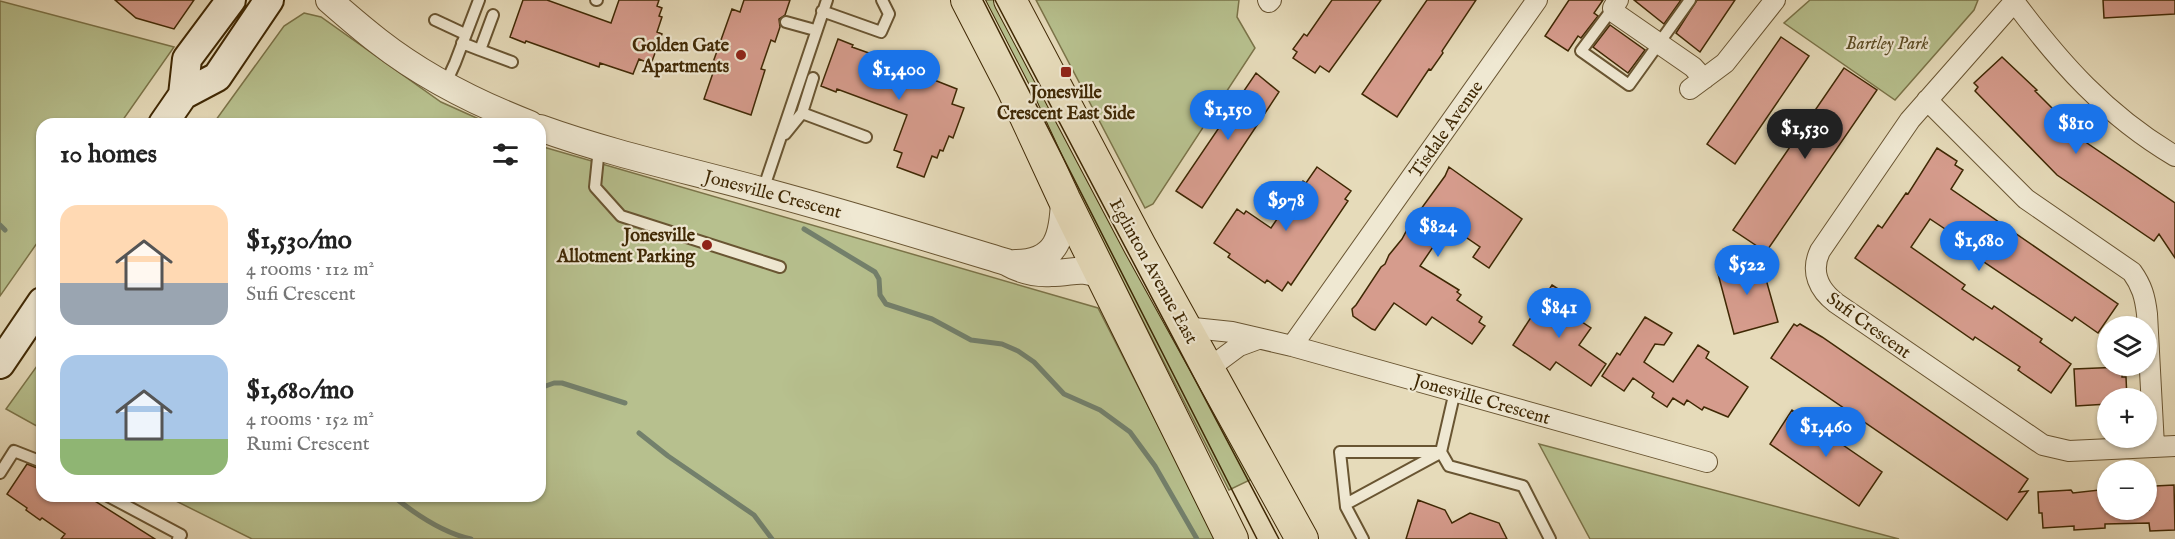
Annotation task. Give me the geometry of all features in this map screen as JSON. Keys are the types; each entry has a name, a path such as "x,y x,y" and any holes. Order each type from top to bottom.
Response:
{"main road":[{"path":"183,95 187,59 231,0"},
{"path":"167,118 183,95 217,77 269,0"},
{"path":"968,0 1232,539"},
{"name":"Eglinton Avenue East","path":"1010,0 1096,166 1302,539"},
{"path":"0,364 36,311"}],"street":[{"path":"329,0 379,42 445,85 488,108 514,118"},
{"name":"Tisdale Avenue","path":"1292,346 1537,0"},
{"path":"1616,4 1615,13 1693,67 1697,84 1725,63 1775,0"},
{"path":"2013,1 2048,47 2085,86 2136,132 2175,156"},
{"name":"Sufi Crescent","path":"2013,1 1910,120 1820,251 1816,279 1821,290 1836,303 2043,445 2069,451 2120,448"},
{"path":"1927,100 2026,199 2132,272 2145,296 2151,388"},
{"name":"Jonesville Crescent","path":"546,130 599,147 763,190 1006,262 1029,272 1052,273 1087,269 1102,276"},
{"name":"Jonesville Crescent","path":"1006,262 1037,261 1053,248 1061,232 1064,199"},
{"name":"Jonesville Crescent","path":"1184,327 1232,332 1292,346 1707,462"},
{"path":"1208,369 1239,346 1258,339"},
{"name":"Sufi Crescent","path":"2157,446 2175,446"}],"lane":[{"path":"445,85 456,63 479,0"},
{"path":"763,190 826,0"},
{"path":"822,11 881,32 889,14 882,0"},
{"path":"1616,4 1581,51 1629,85 1690,0"},
{"path":"480,50 493,15"},
{"path":"435,20 480,50 512,62"},
{"path":"786,22 815,30"},
{"path":"780,141 802,112 813,78"},
{"path":"802,112 866,137"},
{"path":"599,147 595,187 621,216 780,267"},
{"path":"1455,392 1440,452 1449,466 1523,486 1550,539"},
{"path":"0,473 14,451 36,460"},
{"path":"1363,539 1346,504 1340,452 1440,452"},
{"path":"1346,504 1440,452"},
{"path":"119,502 181,535 178,539"}],"green space":[{"path":"980,0 998,0 1252,479 1229,490"},
{"path":"1036,0 1239,0 1237,17 1255,48 1153,204 1145,208"},
{"name":"Bartley Park","path":"1810,0 1978,0 1974,10 1895,100 1784,23"},
{"path":"0,1 174,47 124,118 36,118 36,245 0,296"},
{"path":"304,13 321,17 441,102 477,118 217,118 284,26"},
{"path":"546,148 1098,308 1216,539 252,539 178,502 546,502"},
{"path":"36,367 36,426 6,409"},
{"path":"1539,444 1899,539 1590,539"}],"building":[{"path":"115,0 194,0 174,29 136,18"},
{"path":"523,0 547,0 611,23 619,0 659,0 657,6 662,8 659,16 662,17 657,32 662,34 651,64 639,59 633,74 600,63 599,67 510,37"},
{"name":"Golden Gate Apartments","path":"744,0 790,0 785,15 779,19 780,27 775,42 771,40 761,69 765,70 751,115 704,99 714,70 711,68 732,9 740,12"},
{"path":"1332,0 1381,0 1329,72 1320,66 1315,73 1293,58 1297,52 1293,49 1304,34 1307,36"},
{"path":"1427,0 1476,0 1442,51 1443,53 1431,70 1429,69 1397,117 1362,94"},
{"path":"1569,0 1603,0 1594,13 1598,16 1581,38 1578,36 1568,51 1545,36"},
{"path":"1634,0 1681,0 1664,24"},
{"path":"1697,0 1735,0 1700,52 1676,33"},
{"path":"2103,0 2175,0 2175,14 2104,18"},
{"path":"1610,25 1645,50 1628,73 1593,47"},
{"path":"1781,37 1809,56 1735,164 1707,144"},
{"path":"838,39 853,45 852,47 925,73 924,76 957,89 952,104 964,108 953,138 949,136 943,151 940,150 937,158 932,156 924,177 897,167 902,153 894,150 907,115 837,89 836,92 821,86"},
{"path":"2002,57 2068,124 2073,124 2074,130 2084,141 2175,203 2175,258 2159,234 2154,241 2057,175 1975,91 1978,87 1974,83"},
{"path":"1844,68 1877,90 1766,252 1733,230"},
{"path":"1256,73 1279,92 1202,208 1176,191"},
{"path":"1937,148 1957,161 1955,165 1963,170 1951,189 2118,304 2110,316 2097,316 2097,332 2075,317 2072,321 1966,250 1969,245 1930,219 1911,247 1965,285 1962,289 1992,309 1994,306 2042,339 2040,342 2071,364 2051,393 2018,370 2020,367 1975,337 1973,340 1855,258 1878,225 1882,228 1906,193 1908,194"},
{"path":"1317,167 1351,191 1345,199 1348,201 1291,285 1288,282 1282,291 1267,280 1265,283 1228,257 1230,254 1214,243 1237,209 1244,214 1246,211 1271,228 1303,181 1306,183"},
{"path":"1449,167 1522,219 1489,268 1473,257 1480,247 1448,225 1420,266 1459,290 1457,292 1461,295 1457,300 1482,317 1479,322 1485,326 1472,344 1432,317 1426,325 1394,303 1375,330 1372,329 1353,316 1352,309 1409,226 1416,220 1418,213"},
{"path":"1760,258 1778,322 1734,334 1717,270"},
{"path":"1552,285 1569,296 1561,308 1591,328 1579,345 1606,364 1591,386 1556,362 1550,370 1513,345"},
{"path":"1645,317 1672,333 1664,345 1655,344 1644,362 1673,382 1698,345 1709,352 1706,358 1748,387 1728,417 1704,407 1702,410 1687,400 1684,405 1673,398 1667,407 1652,397 1654,393 1633,378 1624,391 1602,376 1617,353 1620,355"},
{"path":"1794,324 1797,326 1800,324 1822,337 2028,479 2019,492 2028,491 2007,520 1771,358"},
{"path":"2097,368 2097,376 2126,377 2126,388 2097,388 2097,405 2076,406 2074,369"},
{"path":"1792,410 1882,472 1859,506 1770,444"},
{"path":"27,464 36,468 36,502 96,502 155,539 61,539 65,534 42,518 40,520 7,494"},
{"path":"2174,485 2175,530 2150,531 2149,523 2105,524 2105,528 2074,530 2074,526 2043,528 2042,513 2039,513 2038,492 2071,490 2073,493 2097,490 2097,520 2157,520 2157,486"},
{"path":"1418,500 1445,510 1452,523 1470,513 1499,523 1507,539 1406,539"}],"waterway":[{"path":"0,225 5,230"},
{"path":"804,229 875,272 879,279 880,295 886,304 932,319 971,340 1002,344 1018,351 1034,362 1064,394 1100,410 1130,432 1155,466 1197,539"},
{"path":"546,386 562,383 625,403"},
{"path":"639,433 668,456 754,515 772,539"},
{"path":"401,502 430,522 471,539"}],"tram line":[{"path":"983,0 1257,539"},
{"path":"995,0 1279,539"}],"place":[{"name":"Golden Gate Apartments","path":"741,55"},
{"name":"Jonesville Crescent East Side","path":"1066,72"},
{"name":"Jonesville Allotment Parking","path":"707,245"}]}
